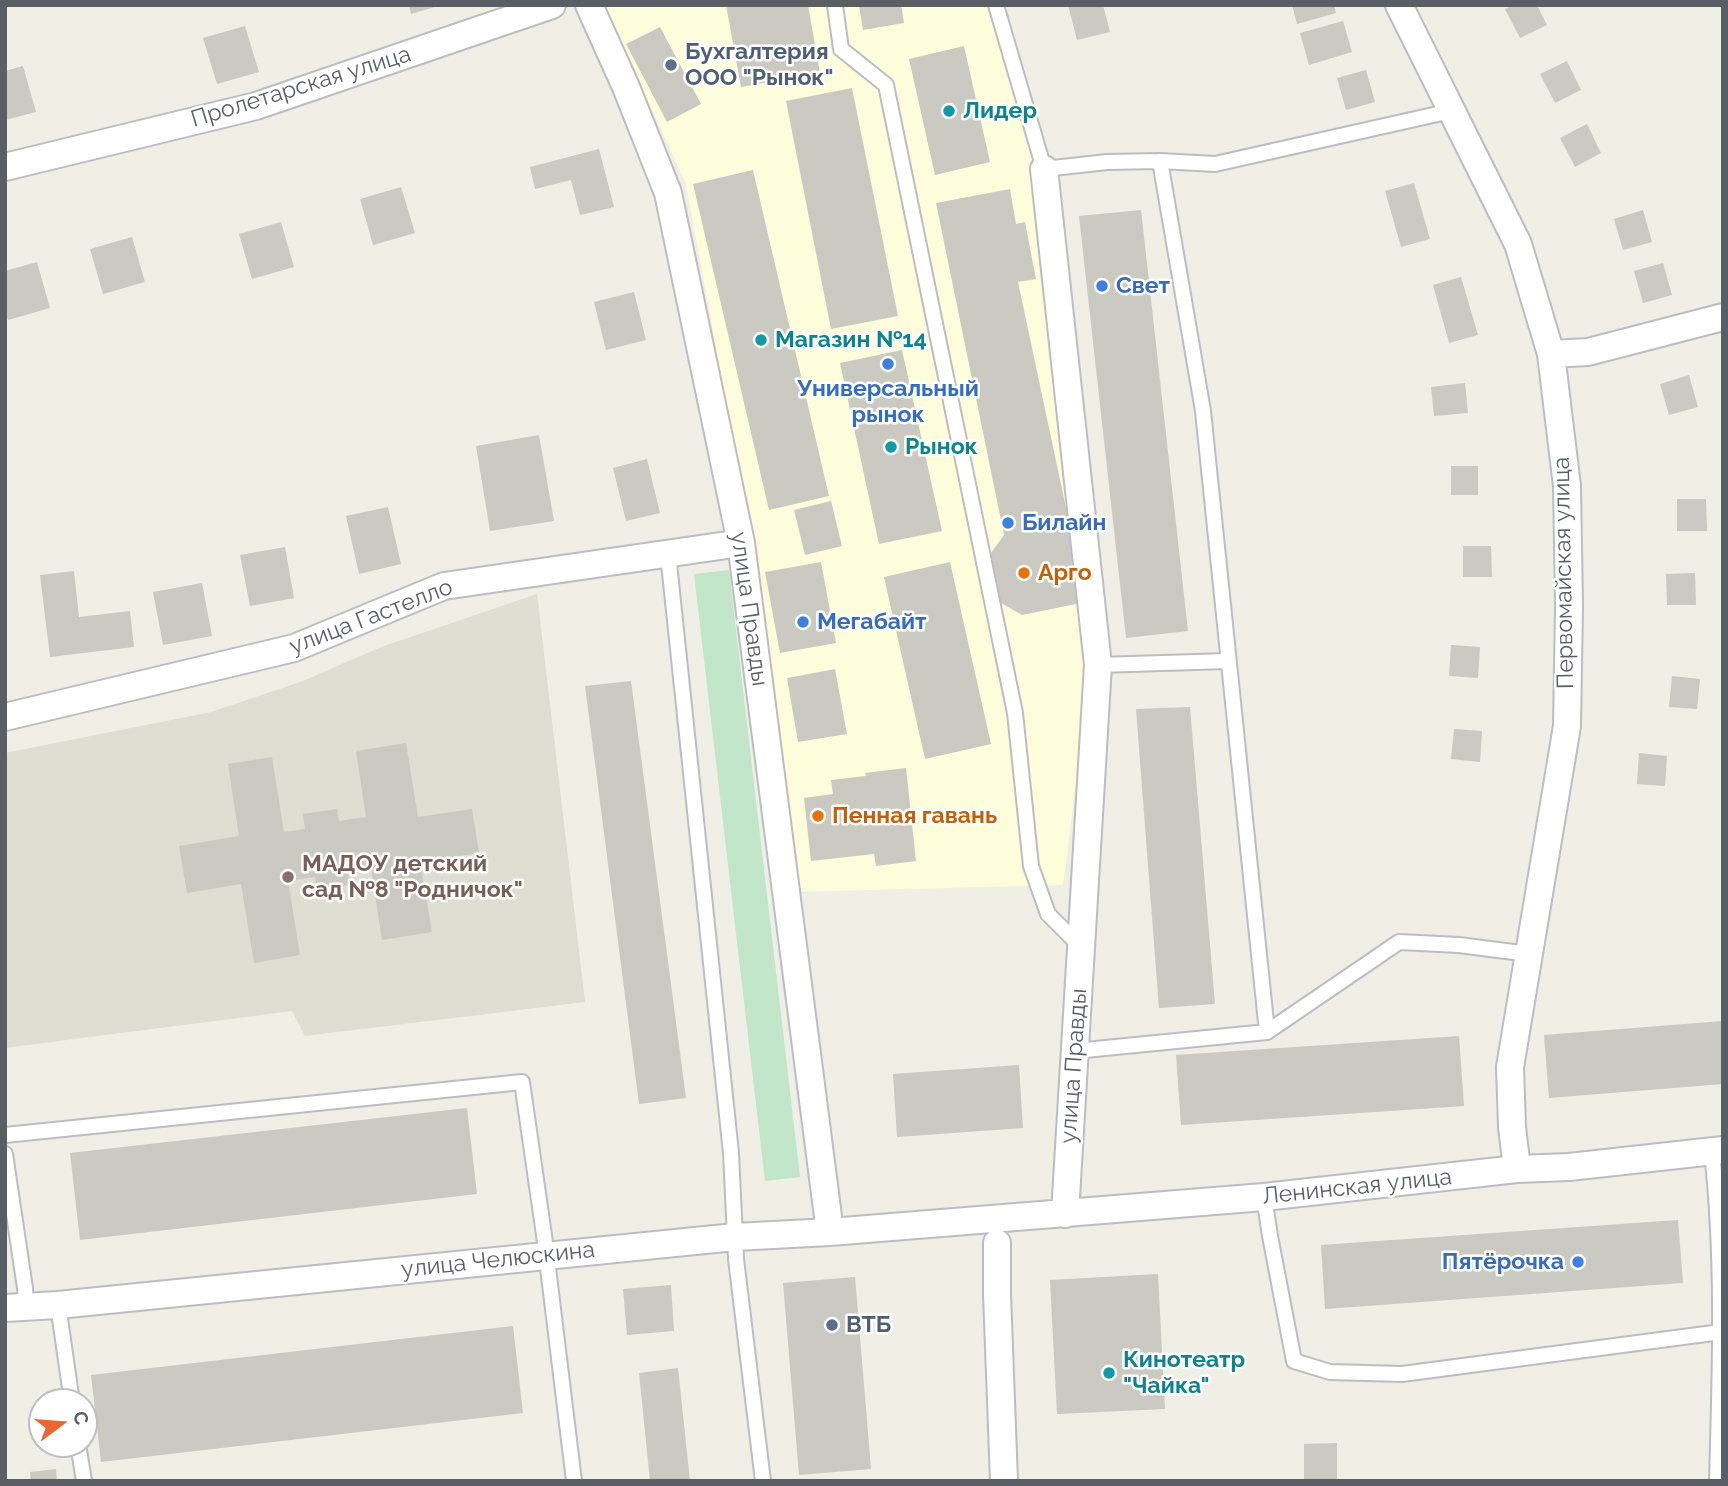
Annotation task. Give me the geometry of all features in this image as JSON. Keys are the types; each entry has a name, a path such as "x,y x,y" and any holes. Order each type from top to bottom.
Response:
{"street":[{"name":"Пролетарская улица","path":"5,167 256,106 552,5"},
{"name":"улица Правды","path":"589,5 626,87 668,193 741,542 830,1232"},
{"name":"Первомайская улица","path":"1399,5 1518,244 1551,354 1567,486 1567,726 1510,1068 1517,1169"},
{"name":"улица Правды","path":"1044,169 1098,665 1065,1213"},
{"path":"1551,354 1588,352 1723,317"},
{"name":"улица Гастелло","path":"5,717 294,648 444,586 741,542"},
{"name":"Ленинская улица","path":"995,1231 1065,1213 1264,1197 1517,1169 1569,1167 1717,1151"},
{"path":"995,1231 1004,1481"},
{"name":"улица Челюскина","path":"16,1307 58,1306 735,1237 830,1232 995,1231"}],"lane":[{"path":"835,5 841,49 886,85 1016,713 1031,866 1048,914 1081,946"},
{"name":"улица Правды","path":"996,5 1044,169"},
{"path":"1044,169 1107,162 1215,164 1451,111"},
{"path":"1160,161 1203,411 1267,1032"},
{"path":"668,554 732,1153 736,1259 763,1481"},
{"path":"1098,665 1228,661"},
{"path":"1075,1051 1267,1032 1399,943 1459,945 1529,954"},
{"path":"5,1135 522,1082 574,1481"},
{"path":"1717,1151 1721,1332 1717,1481"},
{"path":"5,1154 25,1288 16,1307"},
{"path":"1264,1197 1294,1361 1330,1372 1402,1374 1721,1332"},
{"path":"58,1306 70,1388"},
{"path":"80,1458 84,1481"}],"shaded area":[{"name":"Универсальный рынок","path":"604,5 989,5 1035,164 1092,657 1063,885 791,892 752,545 686,184"},
{"path":"729,570 800,1177 765,1181 694,574"},
{"name":"МАДОУ детский сад №8 \"Родничок\"","path":"537,594 585,1002 305,1036 292,1011 5,1048 5,753 211,712 303,681 381,647"}],"building":[{"path":"409,5 438,5 438,6 411,14"},
{"path":"726,5 808,5 820,73 741,87"},
{"path":"859,5 901,5 904,23 863,30"},
{"path":"1068,5 1103,5 1110,32 1077,40"},
{"path":"1292,5 1334,5 1336,13 1297,24"},
{"path":"1513,5 1537,5 1547,25 1520,38 1505,9"},
{"path":"1343,21 1352,52 1309,65 1300,33"},
{"path":"245,26 259,72 217,84 203,38"},
{"path":"660,27 701,104 667,122 626,44"},
{"name":"Лидер","path":"964,46 990,162 935,175 909,59"},
{"path":"1567,61 1581,90 1555,103 1540,74"},
{"path":"23,66 36,112 5,120 5,71"},
{"path":"1366,70 1375,102 1346,110 1337,78"},
{"path":"852,88 898,316 831,329 786,101"},
{"path":"1587,124 1601,153 1575,167 1560,138"},
{"path":"599,149 614,207 580,215 571,180 535,189 530,167"},
{"name":"Магазин №14","path":"753,170 829,496 769,510 693,184"},
{"path":"1414,183 1430,239 1401,247 1385,191"},
{"path":"401,187 415,233 373,245 360,199"},
{"path":"1010,189 1016,224 1025,222 1036,279 1018,282 1086,602 1022,615 1001,603 991,553 1004,535 936,203"},
{"path":"1141,210 1188,631 1126,638 1079,216"},
{"path":"1643,210 1652,242 1623,250 1614,219"},
{"path":"281,222 294,267 252,279 239,234"},
{"path":"132,237 145,282 103,294 90,249"},
{"path":"37,262 50,308 8,320 5,311 5,271"},
{"path":"1663,263 1672,295 1643,303 1634,271"},
{"path":"1461,277 1478,335 1449,343 1433,285"},
{"path":"634,292 646,340 606,350 594,302"},
{"name":"Рынок","path":"902,350 942,531 879,544 840,363"},
{"path":"1689,375 1698,407 1669,415 1660,384"},
{"path":"1465,383 1468,413 1434,416 1431,387"},
{"path":"539,435 554,521 490,531 476,446"},
{"path":"647,459 660,513 626,521 613,468"},
{"path":"1451,466 1478,466 1478,495 1451,495"},
{"path":"1677,499 1706,499 1707,531 1677,531"},
{"path":"831,501 842,546 805,555 794,510"},
{"path":"388,507 401,564 359,574 346,516"},
{"path":"1463,546 1491,546 1492,577 1463,577"},
{"path":"285,547 294,598 250,606 240,555"},
{"name":"Мегабайт","path":"821,562 836,643 780,653 765,572"},
{"path":"950,562 991,744 925,759 884,577"},
{"path":"74,571 79,617 130,611 134,647 50,657 40,575"},
{"path":"1695,573 1696,605 1667,605 1666,574"},
{"path":"202,583 212,636 163,645 153,592"},
{"path":"1451,645 1480,647 1478,678 1449,676"},
{"path":"835,669 847,734 798,742 787,678"},
{"path":"1672,676 1700,679 1697,709 1669,707"},
{"path":"631,681 686,1098 639,1104 585,686"},
{"path":"1190,707 1215,1004 1159,1008 1136,709"},
{"path":"1454,729 1482,731 1480,762 1451,759"},
{"path":"406,743 418,817 472,809 479,853 420,862 432,932 382,940 371,869 348,873 350,885 317,890 315,877 288,881 300,955 254,963 241,884 187,893 179,846 239,836 228,764 272,757 284,832 305,829 303,814 337,809 339,821 366,817 356,751"},
{"path":"1639,753 1667,756 1665,786 1637,784"},
{"path":"906,768 916,861 876,866 874,854 811,861 804,798 833,794 831,780"},
{"path":"1723,1021 1723,1084 1549,1098 1544,1035"},
{"path":"1459,1036 1464,1106 1181,1125 1176,1055"},
{"path":"1019,1065 1023,1128 897,1137 893,1074"},
{"path":"467,1108 477,1194 80,1240 70,1153"},
{"path":"1678,1220 1683,1283 1325,1309 1321,1245"},
{"name":"Кинотеатр \"Чайка\"","path":"1158,1274 1165,1409 1057,1414 1050,1280"},
{"path":"855,1277 871,1469 799,1475 783,1283"},
{"path":"671,1285 674,1331 627,1335 623,1289"},
{"path":"513,1326 523,1413 101,1462 98,1388 92,1388 91,1375"},
{"path":"678,1368 690,1481 650,1481 639,1373"},
{"path":"1337,1443 1337,1481 1304,1481 1304,1444"},
{"path":"56,1469 57,1481 31,1481 30,1472"}],"place":[{"name":"Бухгалтерия ООО \"Рынок\"","path":"671,65"},
{"name":"Лидер","path":"949,111"},
{"name":"Свет","path":"1102,286"},
{"name":"Магазин №14","path":"761,340"},
{"name":"Универсальный рынок","path":"888,364"},
{"name":"Рынок","path":"891,447"},
{"name":"Билайн","path":"1008,523"},
{"name":"Арго","path":"1024,573"},
{"name":"Мегабайт","path":"803,622"},
{"name":"Пенная гавань","path":"818,816"},
{"name":"МАДОУ детский сад №8 \"Родничок\"","path":"288,877"},
{"name":"Пятёрочка","path":"1578,1262"},
{"name":"ВТБ","path":"832,1325"},
{"name":"Кинотеатр \"Чайка\"","path":"1109,1373"}]}
